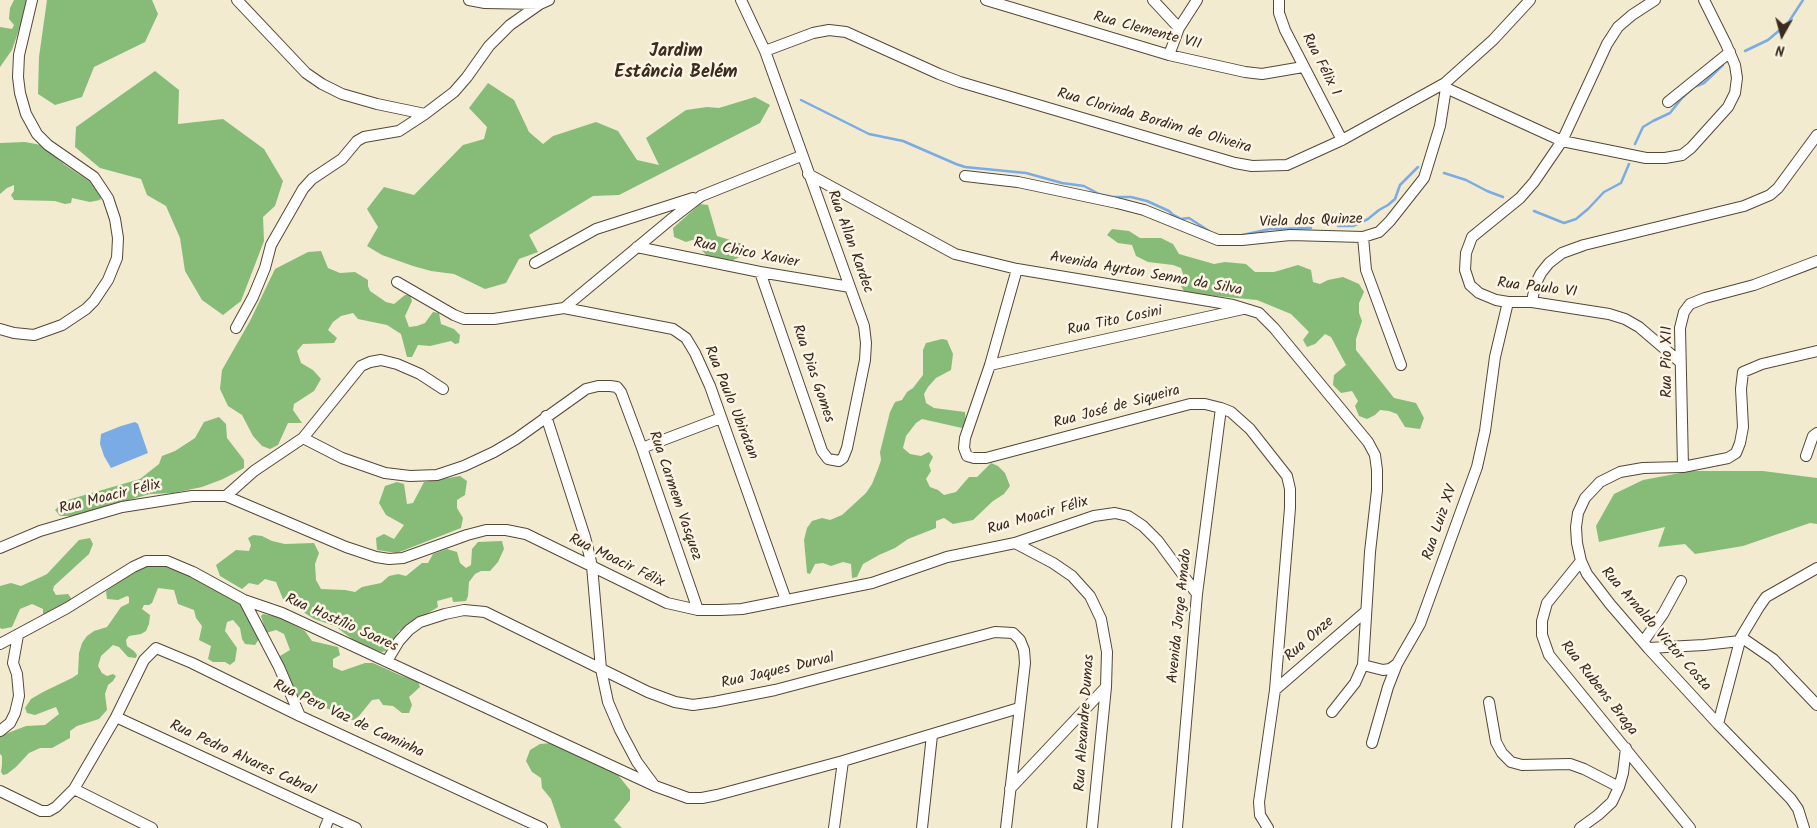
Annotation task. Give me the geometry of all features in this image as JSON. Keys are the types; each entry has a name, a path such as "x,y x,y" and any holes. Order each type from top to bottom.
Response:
{"street":[{"path":"0,329 14,333 34,335 62,325 86,309 94,301 108,280 117,258 118,238 115,219 108,198 94,177 48,145 37,134 26,114 18,76 19,55 32,0"},
{"path":"237,0 306,73 322,84 342,94 377,104 425,114"},
{"path":"469,0 485,3 544,2"},
{"name":"Rua Allan Kardec","path":"741,0 765,51 801,156 864,326 865,360 847,448"},
{"name":"Rua Clemente VII","path":"986,0 1169,55 1245,72 1262,74 1304,67"},
{"path":"1153,0 1179,28"},
{"path":"1169,55 1179,28 1197,0"},
{"name":"Rua Félix I","path":"1279,0 1279,13 1285,30 1342,140"},
{"name":"Rua Clorinda Bordim de Oliveira","path":"765,51 814,33 829,30 846,32 960,82 1234,163 1252,166 1287,164 1342,140 1446,86 1530,0"},
{"name":"Rua Paulo VI","path":"1655,0 1618,27 1607,44 1562,141 1534,182 1520,198 1472,238 1466,253 1465,270 1470,285 1487,297 1508,302 1532,302 1609,314 1625,319 1639,328 1680,362"},
{"path":"1446,86 1562,141 1646,158 1682,155 1692,148 1728,107 1735,94 1737,78 1730,52 1704,0"},
{"path":"236,328 253,297 272,245 303,189 312,179 342,159 356,141 399,131 454,92 489,46 510,25 544,2"},
{"path":"1668,102 1730,52"},
{"name":"Viela dos Quinze","path":"965,176 1035,186 1117,203 1144,210 1218,240 1242,240 1290,235 1362,237 1379,232 1424,178 1440,126 1446,86"},
{"path":"1532,302 1535,285 1541,273 1549,263 1562,253 1584,245 1744,206 1770,196 1817,135"},
{"path":"535,263 596,229 702,196 801,156"},
{"name":"Avenida Ayrton Senna da Silva","path":"808,174 955,254 1017,268 1246,308 1259,314 1274,328 1368,442 1375,455 1378,470 1370,552 1363,665 1355,683 1332,712"},
{"path":"397,282 454,316 464,319 494,318 564,308 702,196"},
{"path":"1362,237 1366,270 1401,365"},
{"name":"Rua Chico Xavier","path":"637,247 850,288"},
{"name":"Rua Pio XII","path":"1683,468 1680,328 1684,312 1690,304 1705,298 1754,285 1817,260"},
{"name":"Rua José de Siqueira","path":"1017,268 990,365 965,438 964,448 967,456 986,458 1190,404 1205,404 1231,412 1250,430 1287,476 1290,489 1275,690"},
{"name":"Rua Dias Gomes","path":"760,272 822,451 828,459 839,461 843,458 847,448"},
{"name":"Rua Luiz XV","path":"1372,743 1388,687 1397,664 1420,624 1477,467 1485,431 1495,356 1508,302"},
{"name":"Rua Paulo Ubiratan","path":"564,308 673,329 686,338 695,353 722,418 786,600"},
{"name":"Rua Tito Cosini","path":"990,365 1246,308"},
{"name":"Rua Arnaldo Victor Costa","path":"1804,828 1798,809 1791,799 1718,724 1646,645 1593,582 1581,560 1576,527 1578,513 1585,498 1600,482 1620,472 1643,468 1683,468 1716,462 1736,453 1740,444 1743,426 1743,372 1762,364 1817,350"},
{"path":"226,496 254,471 303,438 361,366 381,360 397,364 420,374 443,389"},
{"name":"Rua Carmem Vasquez","path":"546,416 586,389 610,386 617,387 621,392 698,610"},
{"name":"Avenida Jorge Amado","path":"1177,828 1197,594 1221,408"},
{"path":"303,438 342,458 385,473 410,476 437,475 464,466 494,452 516,439 546,416 585,537 592,566 601,669 608,702 637,762 655,786"},
{"path":"642,448 722,418"},
{"path":"1806,456 1813,436 1817,433"},
{"name":"Rua Moacir Félix","path":"0,548 40,531 122,507 192,496 226,496 346,548 376,557 403,558 467,534 486,530 506,530 526,534 651,597 667,603 698,610 742,608 872,584 947,557 1015,543 1094,516 1115,513 1128,516 1143,526 1158,541 1197,594"},
{"name":"Rua Alexandre Dumas","path":"1015,543 1053,563 1072,576 1090,596 1101,619 1107,652 1106,687 1092,828"},
{"name":"Rua Rubens Braga","path":"1581,560 1547,604 1542,621 1542,635 1549,655 1690,828"},
{"name":"Rua Hostílio Soares","path":"0,644 67,608 133,567 146,561 167,561 193,572 244,600 282,613 655,786 688,798 702,798 843,761 1019,708"},
{"path":"1718,724 1740,639 1766,597 1813,571 1817,582"},
{"path":"1681,581 1646,645 1704,645 1740,639 1773,659 1817,705"},
{"path":"244,600 279,667 300,716"},
{"name":"Rua Jaques Durval","path":"387,661 394,648 409,630 420,622 464,610 484,612 648,692 675,702 693,705 775,690 995,632 1013,634 1020,640 1024,650 1025,663 1006,828"},
{"name":"Rua Onze","path":"1275,690 1366,612"},
{"path":"0,731 10,723 15,713 19,696 17,674 13,663 18,634"},
{"name":"Rua Pero Vaz de Caminha","path":"116,717 144,660 156,648 192,663 300,716 542,828"},
{"path":"1363,665 1383,670 1390,669 1397,664"},
{"path":"1010,789 1106,687"},
{"path":"1268,828 1260,815 1258,802 1275,690"},
{"path":"1489,702 1496,742 1502,753 1511,762 1522,765 1570,764 1619,787"},
{"path":"0,791 41,811 49,811 56,807 74,789 116,717"},
{"name":"Rua Pedro Alvares Cabral","path":"116,717 356,828"},
{"path":"922,828 932,735"},
{"path":"1580,828 1598,816 1612,802 1623,773 1626,748"},
{"path":"834,828 843,761"},
{"path":"74,789 152,828"},
{"path":"325,828 330,816"}],"green space":[{"path":"14,0 26,0 27,6 12,50 0,67 0,27 12,29 14,25 9,19 10,8"},
{"path":"47,0 152,0 158,14 145,42 94,67 82,97 55,105 38,94 39,57"},
{"path":"155,71 179,90 178,124 223,119 264,149 283,181 275,206 263,217 264,241 241,301 223,315 202,300 185,271 180,238 166,206 147,195 141,179 100,168 75,147 76,127"},
{"path":"488,83 514,100 529,132 543,144 553,136 596,122 618,131 637,160 659,165 646,138 686,110 707,107 719,108 755,97 770,105 760,123 619,195 593,196 529,235 538,252 519,259 506,283 485,289 454,274 413,266 382,255 367,246 378,227 367,209 384,187 414,195 463,145 484,139 487,127 469,108"},
{"path":"25,142 41,145 65,165 95,185 102,196 100,200 90,202 72,198 71,203 65,204 55,201 14,200 11,195 14,191 14,185 0,194 0,143"},
{"path":"700,204 708,205 717,236 743,244 746,255 733,260 720,259 706,255 699,247 698,242 692,240 686,242 674,237 673,228"},
{"path":"1112,229 1129,231 1140,238 1161,238 1173,244 1179,254 1214,264 1225,262 1246,264 1255,272 1274,272 1298,265 1311,270 1313,282 1320,284 1343,277 1359,284 1364,292 1359,303 1359,313 1362,321 1356,339 1356,350 1394,398 1416,403 1424,418 1420,429 1405,427 1397,414 1389,411 1380,410 1367,419 1359,416 1355,406 1358,401 1352,391 1341,393 1333,385 1334,375 1346,365 1331,337 1325,334 1315,344 1307,347 1303,340 1309,332 1291,314 1257,300 1184,291 1179,283 1184,277 1181,268 1173,265 1148,262 1136,256 1132,245 1118,243 1107,235"},
{"path":"321,251 328,268 340,273 355,272 368,280 370,291 386,302 394,304 405,295 410,295 412,301 405,316 409,327 425,323 433,312 439,313 441,324 454,329 460,335 459,343 455,344 451,341 430,346 418,345 412,357 407,357 401,334 387,325 358,319 353,313 341,316 333,322 328,330 337,338 334,343 303,344 297,351 301,363 313,370 321,379 314,391 294,404 293,410 302,423 288,423 278,445 270,449 262,446 253,436 242,415 228,406 220,389 222,370 250,321 275,269 308,252"},
{"path":"942,339 947,340 953,354 951,370 936,378 928,387 924,394 926,403 934,408 965,412 966,423 962,428 922,419 916,423 906,436 903,448 910,454 921,456 929,452 933,457 929,465 931,471 926,479 930,487 944,495 956,492 969,477 977,477 991,463 998,466 1005,473 1010,486 1004,494 993,501 973,520 953,524 944,518 936,521 936,528 908,539 895,548 863,564 857,577 852,578 851,564 843,562 831,566 823,563 815,564 810,574 807,573 804,540 807,528 812,521 822,518 830,520 842,515 866,493 872,484 881,460 880,452 890,412 895,402 902,400 923,375 923,350 926,343"},
{"path":"219,417 226,424 227,438 244,460 244,468 202,487 173,493 150,494 73,516 60,516 55,510 64,501 140,479 159,464 162,456 175,451 195,438 204,422"},
{"path":"1691,471 1763,471 1817,478 1817,524 1810,523 1743,546 1695,554 1685,544 1658,547 1665,527 1599,542 1596,526 1614,494 1643,480"},
{"path":"460,476 467,481 465,495 457,500 457,508 463,518 461,528 397,553 377,550 376,538 384,534 394,539 404,525 386,515 379,503 385,486 397,482 404,484 407,504 413,503 424,482"},
{"path":"253,535 285,544 314,543 319,553 315,564 316,580 321,589 355,592 362,587 381,583 389,576 398,574 406,576 422,563 428,563 433,554 447,549 457,552 460,563 466,568 471,565 472,549 478,542 502,541 504,549 498,562 490,571 481,571 475,574 469,582 466,601 453,602 452,597 437,601 438,607 399,631 386,651 381,652 356,642 335,626 314,619 283,599 276,582 265,579 258,585 249,583 242,589 220,576 216,565 236,550 249,551 251,545 248,538"},
{"path":"90,538 93,544 89,554 54,586 53,590 56,595 68,594 71,598 70,603 47,615 43,614 43,609 32,604 20,609 12,627 0,628 0,586 11,583 21,586 47,574 79,540"},
{"path":"156,564 164,565 197,578 240,603 259,639 255,645 245,644 240,628 233,620 227,622 225,631 237,648 235,661 230,665 225,662 213,662 208,659 211,646 199,640 202,626 196,618 194,610 178,604 174,590 158,588 152,603 144,605 142,609 150,615 146,631 129,636 126,640 127,646 137,655 136,658 128,657 119,647 113,645 101,656 98,666 102,673 107,676 113,674 116,676 108,685 105,694 107,710 99,719 77,726 70,731 70,738 52,748 40,748 29,753 16,767 3,775 1,772 0,736 26,726 45,725 59,714 56,707 35,715 27,713 25,708 31,699 78,674 79,653 82,643 87,636 94,631 107,627 121,607 129,603 129,597 127,596 118,600 107,599 106,591 128,576"},
{"path":"263,614 279,617 305,631 312,641 338,647 340,655 333,659 333,667 342,671 365,663 373,663 418,681 420,687 409,697 412,705 409,713 402,713 393,706 383,705 379,699 372,700 354,720 346,719 329,709 296,696 280,656 290,650 284,634 276,630 266,633 261,616"},
{"path":"552,743 618,775 630,790 630,800 614,820 622,828 561,828 551,799 542,788 541,778 532,772 526,761 530,750 540,744"}],"water":[{"path":"135,422 138,424 148,453 111,468 100,444 101,434"}],"waterway":[{"path":"1745,51 1768,40 1788,23 1803,0"},
{"path":"1635,144 1643,127 1670,113 1694,87 1704,83 1723,65"},
{"path":"801,100 869,134 903,141 965,167 1026,173 1062,183 1084,186 1099,194 1113,197 1131,197 1147,201 1181,219 1189,218 1209,231"},
{"path":"1534,211 1564,223 1576,219 1604,192 1621,183 1629,164"},
{"path":"1338,226 1353,226 1368,219 1388,205 1395,199 1400,185 1418,167"},
{"path":"1444,173 1466,180 1503,197"},
{"path":"1238,236 1270,229 1311,228"}],"district":[{"name":"Jardim Estância Belém","path":"676,63"}]}
